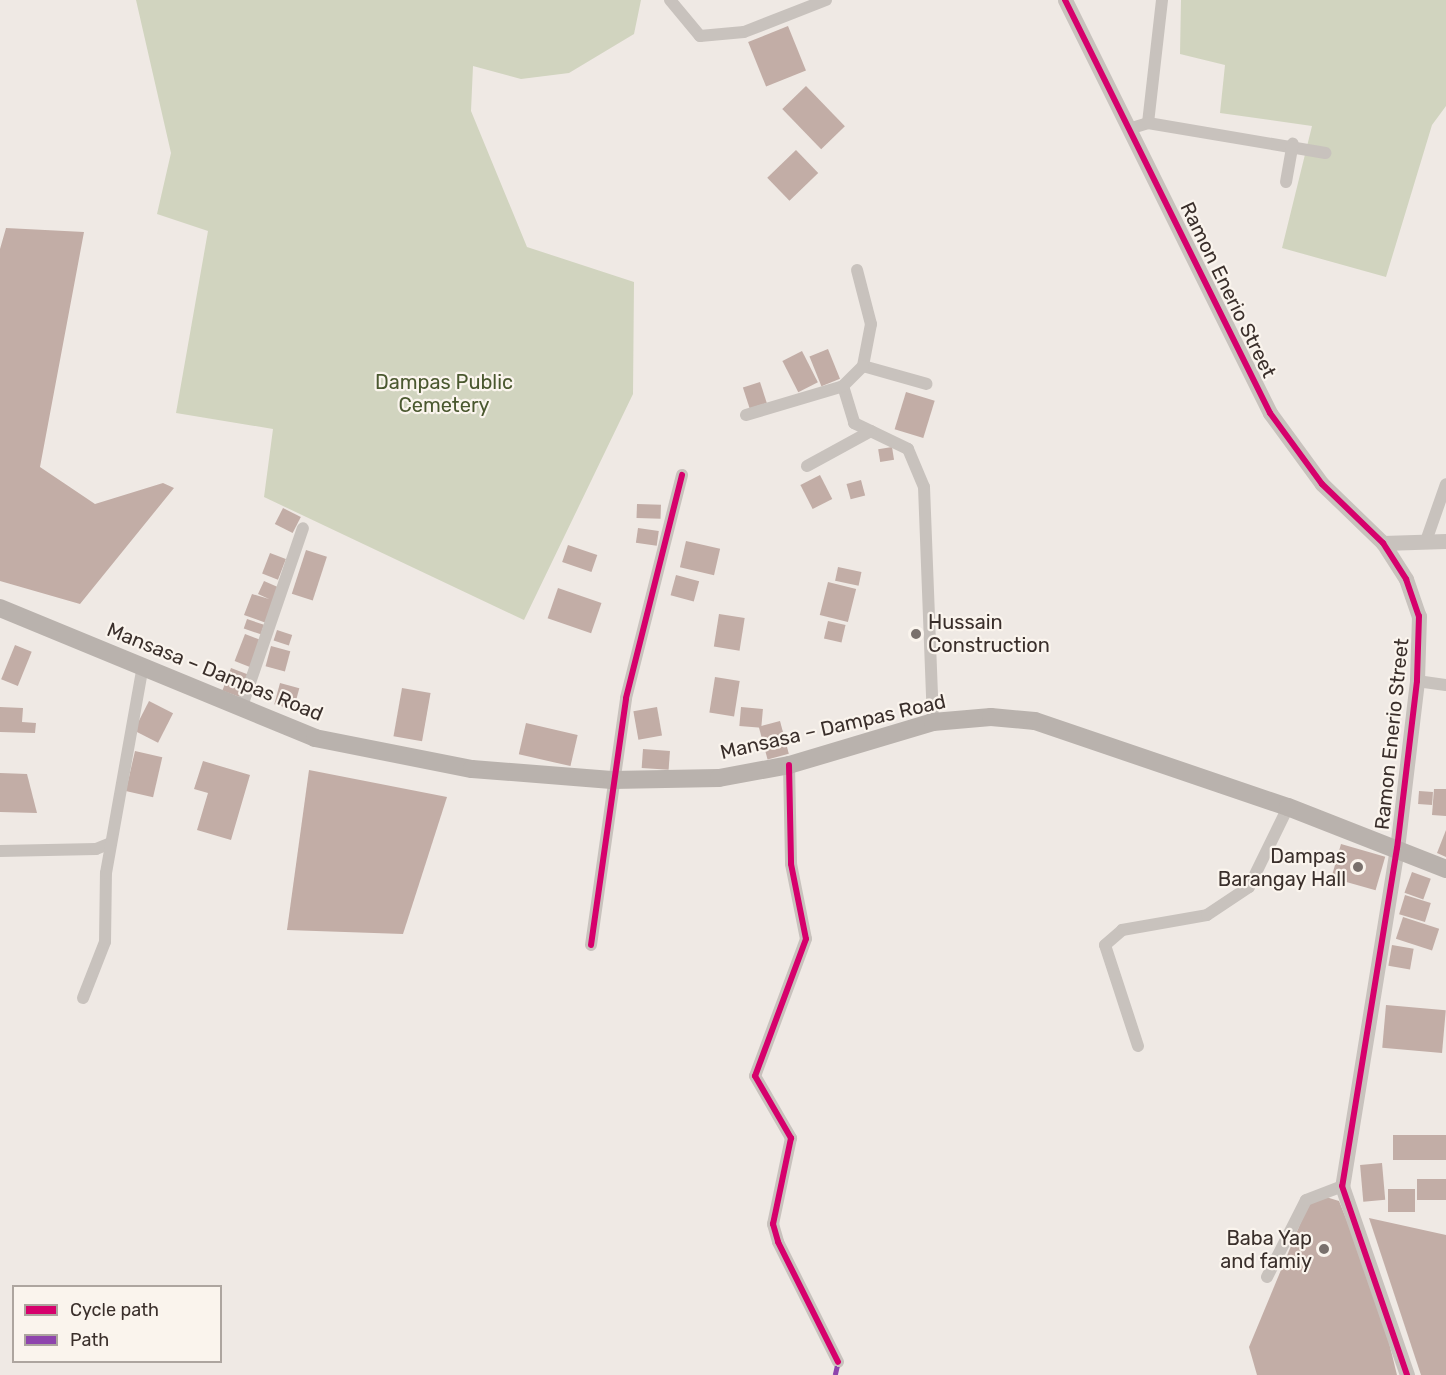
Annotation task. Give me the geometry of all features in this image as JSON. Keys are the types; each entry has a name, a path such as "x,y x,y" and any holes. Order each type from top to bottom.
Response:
{"main road":[{"name":"Mansasa – Dampas Road","path":"0,608 142,670 315,738 472,769 612,780 719,778 789,765 933,722 991,717 1035,721 1288,807 1446,869"}],"street":[{"path":"670,0 700,36 744,32 826,0"},
{"name":"Ramon Enerio Street","path":"1065,0 1132,128 1270,413 1322,484 1383,543 1406,579 1419,616 1417,681 1397,848 1342,1186 1407,1375"},
{"path":"1148,123 1162,0"},
{"path":"1132,128 1148,123 1293,144 1325,153"},
{"path":"1286,182 1293,144"},
{"path":"746,415 843,386 863,366 871,324 857,270"},
{"path":"863,366 927,384"},
{"path":"843,386 854,423 908,449 924,487 933,722"},
{"path":"807,466 871,431"},
{"path":"591,945 612,780 626,698 682,475"},
{"path":"1426,541 1446,484"},
{"path":"240,710 303,528"},
{"path":"1383,543 1446,541"},
{"path":"82,998 105,942 111,843 142,670"},
{"path":"1417,681 1446,684"},
{"path":"789,765 791,864 806,939 755,1077 791,1138 773,1224 778,1242 838,1362"},
{"path":"1138,1046 1105,945 1122,930 1207,915 1249,887 1288,807"},
{"path":"0,851 96,849 111,843"},
{"path":"1267,1277 1306,1200 1342,1186"}],"green space":[{"name":"Dampas Public Cemetery","path":"136,0 641,0 634,34 569,73 521,79 473,66 471,111 527,247 634,282 633,394 524,620 264,497 273,429 176,413 208,231 157,214 171,153"},
{"path":"1181,0 1446,0 1446,106 1432,125 1386,277 1282,248 1312,126 1220,113 1225,65 1180,54"}],"building":[{"path":"788,26 806,71 766,87 748,42"},
{"path":"806,86 845,126 821,149 782,109"},
{"path":"796,150 818,173 789,201 767,178"},
{"path":"6,228 84,232 40,467 95,504 163,483 174,488 80,604 0,581 0,249"},
{"path":"828,349 840,379 821,386 809,356"},
{"path":"802,351 818,382 798,392 782,361"},
{"path":"760,382 767,403 750,408 743,388"},
{"path":"906,392 935,401 923,438 895,429"},
{"path":"892,447 894,460 880,462 878,449"},
{"path":"820,475 832,499 813,509 800,485"},
{"path":"861,480 865,495 851,499 847,484"},
{"path":"637,504 661,505 660,519 637,518"},
{"path":"283,508 301,517 293,533 275,524"},
{"path":"638,528 659,531 657,546 636,543"},
{"path":"686,541 720,549 714,575 680,567"},
{"path":"568,545 597,555 591,572 562,562"},
{"path":"306,550 327,557 313,601 292,594"},
{"path":"270,553 286,559 278,580 262,574"},
{"path":"838,567 861,572 859,586 835,581"},
{"path":"676,575 699,581 694,601 671,595"},
{"path":"264,581 280,588 269,624 244,615 252,594 269,599 258,594"},
{"path":"828,582 856,589 848,622 820,615"},
{"path":"558,588 601,603 591,633 548,618"},
{"path":"719,614 745,618 740,651 714,647"},
{"path":"247,619 264,625 261,634 244,628"},
{"path":"828,621 846,625 841,643 824,639"},
{"path":"277,630 292,635 289,645 274,640"},
{"path":"245,634 261,640 250,667 235,661"},
{"path":"15,645 32,652 18,686 1,679"},
{"path":"271,646 290,651 285,671 266,666"},
{"path":"231,668 249,675 240,697 222,690"},
{"path":"715,677 740,681 734,716 709,713"},
{"path":"280,683 299,688 294,709 274,704"},
{"path":"402,688 431,693 422,741 393,736"},
{"path":"149,701 173,713 158,743 134,730"},
{"path":"0,707 23,708 22,722 36,723 35,733 0,732"},
{"path":"657,707 662,736 638,740 633,711"},
{"path":"741,707 763,709 761,728 739,726"},
{"path":"780,721 789,754 768,760 759,727"},
{"path":"526,723 578,735 570,766 519,754"},
{"path":"643,749 670,751 669,770 642,768"},
{"path":"135,751 162,757 153,797 126,791"},
{"path":"203,761 250,775 231,840 197,830 208,793 194,789"},
{"path":"309,770 447,797 403,934 287,930"},
{"path":"0,773 27,774 37,813 0,812"},
{"path":"1434,789 1446,789 1446,816 1432,815"},
{"path":"1419,791 1433,792 1432,805 1418,804"},
{"path":"1446,830 1446,857 1437,853"},
{"name":"Dampas Barangay Hall","path":"1341,844 1385,857 1376,890 1331,878"},
{"path":"1412,872 1431,879 1423,900 1404,893"},
{"path":"1405,895 1431,903 1425,922 1399,914"},
{"path":"1403,917 1439,929 1432,951 1396,939"},
{"path":"1392,945 1414,949 1410,970 1388,966"},
{"path":"1386,1005 1446,1010 1442,1053 1382,1048"},
{"path":"1393,1135 1446,1135 1446,1160 1393,1160"},
{"path":"1382,1163 1385,1200 1363,1202 1360,1165"},
{"path":"1417,1179 1446,1179 1446,1200 1417,1200"},
{"path":"1388,1189 1415,1189 1415,1212 1388,1212"},
{"name":"Baba Yap and famiy","path":"1313,1193 1339,1201 1378,1298 1397,1375 1257,1375 1249,1347"},
{"path":"1369,1218 1446,1235 1446,1375 1421,1375"}],"marked path":[{"path":"835,1375 838,1362"}],"cycle path":[{"path":"1065,0 1270,413 1322,484 1383,543 1406,579 1419,616 1417,681 1397,848 1342,1186 1407,1375"},
{"path":"591,945 626,698 682,475"},
{"path":"789,765 791,864 806,939 755,1076 791,1138 773,1224 778,1242 838,1362"}],"place":[{"name":"Hussain Construction","path":"916,634"},
{"name":"Dampas Barangay Hall","path":"1358,867"},
{"name":"Baba Yap and famiy","path":"1324,1249"}]}
